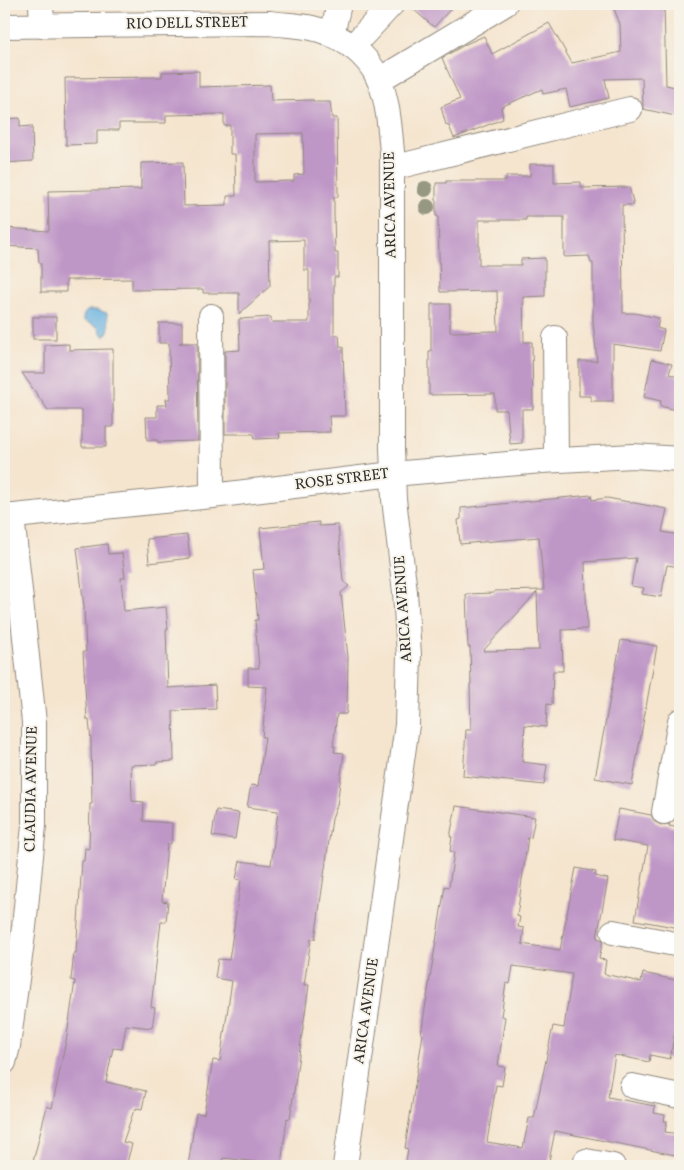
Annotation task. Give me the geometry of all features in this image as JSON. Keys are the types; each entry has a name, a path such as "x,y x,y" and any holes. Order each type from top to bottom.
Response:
{"street":[{"path":"332,35 339,4"},
{"path":"357,51 392,4"},
{"path":"379,80 505,4"},
{"name":"RIO DELL STREET","path":"4,26 42,15 270,23 313,28 344,40 357,51"},
{"name":"ARICA AVENUE","path":"345,1166 407,725 408,655 405,592 393,474 392,168 388,115 379,80 357,51"},
{"path":"392,168 630,109"},
{"path":"211,316 212,496"},
{"path":"556,338 556,460"},
{"name":"ROSE STREET","path":"8,516 212,496 393,474 556,460 634,456 680,459"},
{"name":"CLAUDIA AVENUE","path":"4,1062 8,1046 24,927 34,825 34,722 8,516"},
{"path":"664,812 680,721"},
{"path":"613,932 680,945"},
{"path":"632,1086 680,1096"},
{"path":"586,1161 613,1166"}],"water":[{"path":"89,310 107,313 109,328 106,336 103,336 98,327 83,320 83,316"}],"building":[{"path":"407,4 455,4 434,27"},
{"path":"612,4 664,4 666,85 680,88 680,117 643,109 642,78 605,79 609,98 570,107 566,89 543,94 542,89 501,107 503,119 454,138 449,126 446,125 441,107 460,99 442,58 484,36 492,54 549,23 572,63 621,52 620,24"},
{"path":"199,71 199,87 270,85 271,101 314,100 314,102 330,102 332,118 337,118 338,197 334,197 334,214 335,253 338,253 338,277 334,277 334,335 339,335 340,347 343,347 345,416 329,416 330,432 279,433 280,438 255,439 254,434 225,434 225,351 240,350 239,319 271,317 271,322 309,322 309,270 304,270 304,240 269,241 270,286 239,314 239,293 203,293 203,289 132,290 132,279 66,280 66,292 41,292 41,263 39,263 38,248 4,246 4,228 49,231 48,191 141,189 141,163 183,162 184,206 227,205 227,196 236,196 235,154 230,154 230,125 224,126 224,114 166,115 166,123 119,123 119,130 97,130 97,144 66,145 65,78 162,77 162,72","holes":["303,133 304,174 294,175 294,181 255,182 255,134"]},
{"path":"20,118 20,127 32,126 33,161 4,163 4,119"},
{"path":"530,164 554,164 554,183 581,182 581,188 629,187 634,205 622,205 623,313 634,313 659,318 657,328 664,330 660,351 613,344 613,401 591,401 591,396 579,396 579,361 597,361 593,321 593,263 591,263 589,256 564,257 564,217 526,217 526,220 479,220 479,265 521,265 521,259 545,258 545,296 523,297 524,342 532,342 533,409 522,409 522,443 510,444 507,410 495,410 495,394 429,395 431,304 450,304 450,332 498,331 497,291 440,292 436,183 446,183 446,181 506,181 506,176 530,176"},
{"path":"33,317 56,317 56,339 33,339"},
{"path":"159,323 182,323 182,343 197,343 198,441 157,442 157,440 147,440 146,417 157,417 157,405 167,405 166,399 170,399 169,343 159,343"},
{"path":"69,344 69,350 113,349 113,427 106,427 106,447 82,447 82,410 48,410 22,373 45,373 45,345"},
{"path":"652,359 672,364 669,374 680,377 680,411 660,406 661,401 644,397"},
{"path":"591,495 592,500 607,498 667,509 662,532 680,535 680,567 667,565 661,597 642,594 644,588 631,586 636,558 585,562 587,629 562,630 563,671 553,671 552,705 547,704 546,727 525,725 522,762 547,765 544,785 463,776 466,730 471,730 470,647 468,647 466,594 494,593 494,591 544,590 539,537 460,544 458,520 461,519 461,508","holes":["537,592 539,650 483,651"]},
{"path":"319,522 319,526 338,525 343,581 349,586 341,593 348,657 347,709 346,714 337,714 334,752 344,753 337,805 332,819 315,939 311,939 304,985 309,985 290,1119 287,1118 281,1165 223,1158 222,1166 188,1166 196,1113 204,1114 213,1060 220,1061 232,981 215,978 218,959 229,960 241,880 236,879 240,861 271,865 278,811 247,807 251,785 258,786 265,737 262,737 267,687 248,686 248,668 259,668 255,620 258,620 253,570 264,569 260,528"},
{"path":"187,535 190,558 149,563 147,539"},
{"path":"107,544 108,554 122,553 125,578 121,578 124,611 166,607 168,688 215,685 216,709 173,711 174,761 131,765 132,801 144,802 143,821 172,823 171,844 167,844 162,901 168,902 166,922 161,922 151,1007 155,1008 152,1028 126,1025 122,1049 113,1048 106,1082 146,1091 142,1109 136,1108 134,1110 123,1142 132,1144 126,1166 32,1166 47,1106 52,1108 67,1036 75,981 71,980 74,953 76,953 82,861 84,861 85,848 89,849 90,804 92,804 91,741 89,720 87,720 83,652 86,652 84,607 77,548"},
{"path":"621,640 657,646 632,785 595,778"},
{"path":"456,806 535,817 531,838 528,837 517,916 520,917 518,927 524,928 522,944 560,950 576,868 596,872 595,876 608,879 597,938 603,940 599,959 606,960 604,974 641,982 643,973 680,981 680,1004 670,1059 650,1055 649,1062 615,1055 608,1097 655,1106 654,1113 665,1115 664,1121 667,1121 665,1132 680,1134 680,1156 555,1131 548,1166 405,1166 408,1149 405,1148 423,1034 421,1034 445,886 449,887 454,852 450,851 452,837 450,837","holes":["513,966 572,974 564,1028 553,1026 534,1118 529,1118 523,1148 487,1142 496,1085 502,1086 505,1067 498,1066 505,1017 501,1016 506,983 510,984"]},
{"path":"619,809 651,815 655,822 661,825 670,824 669,826 680,828 680,928 635,920 648,846 613,840"},
{"path":"216,810 239,813 235,839 212,836"}]}
